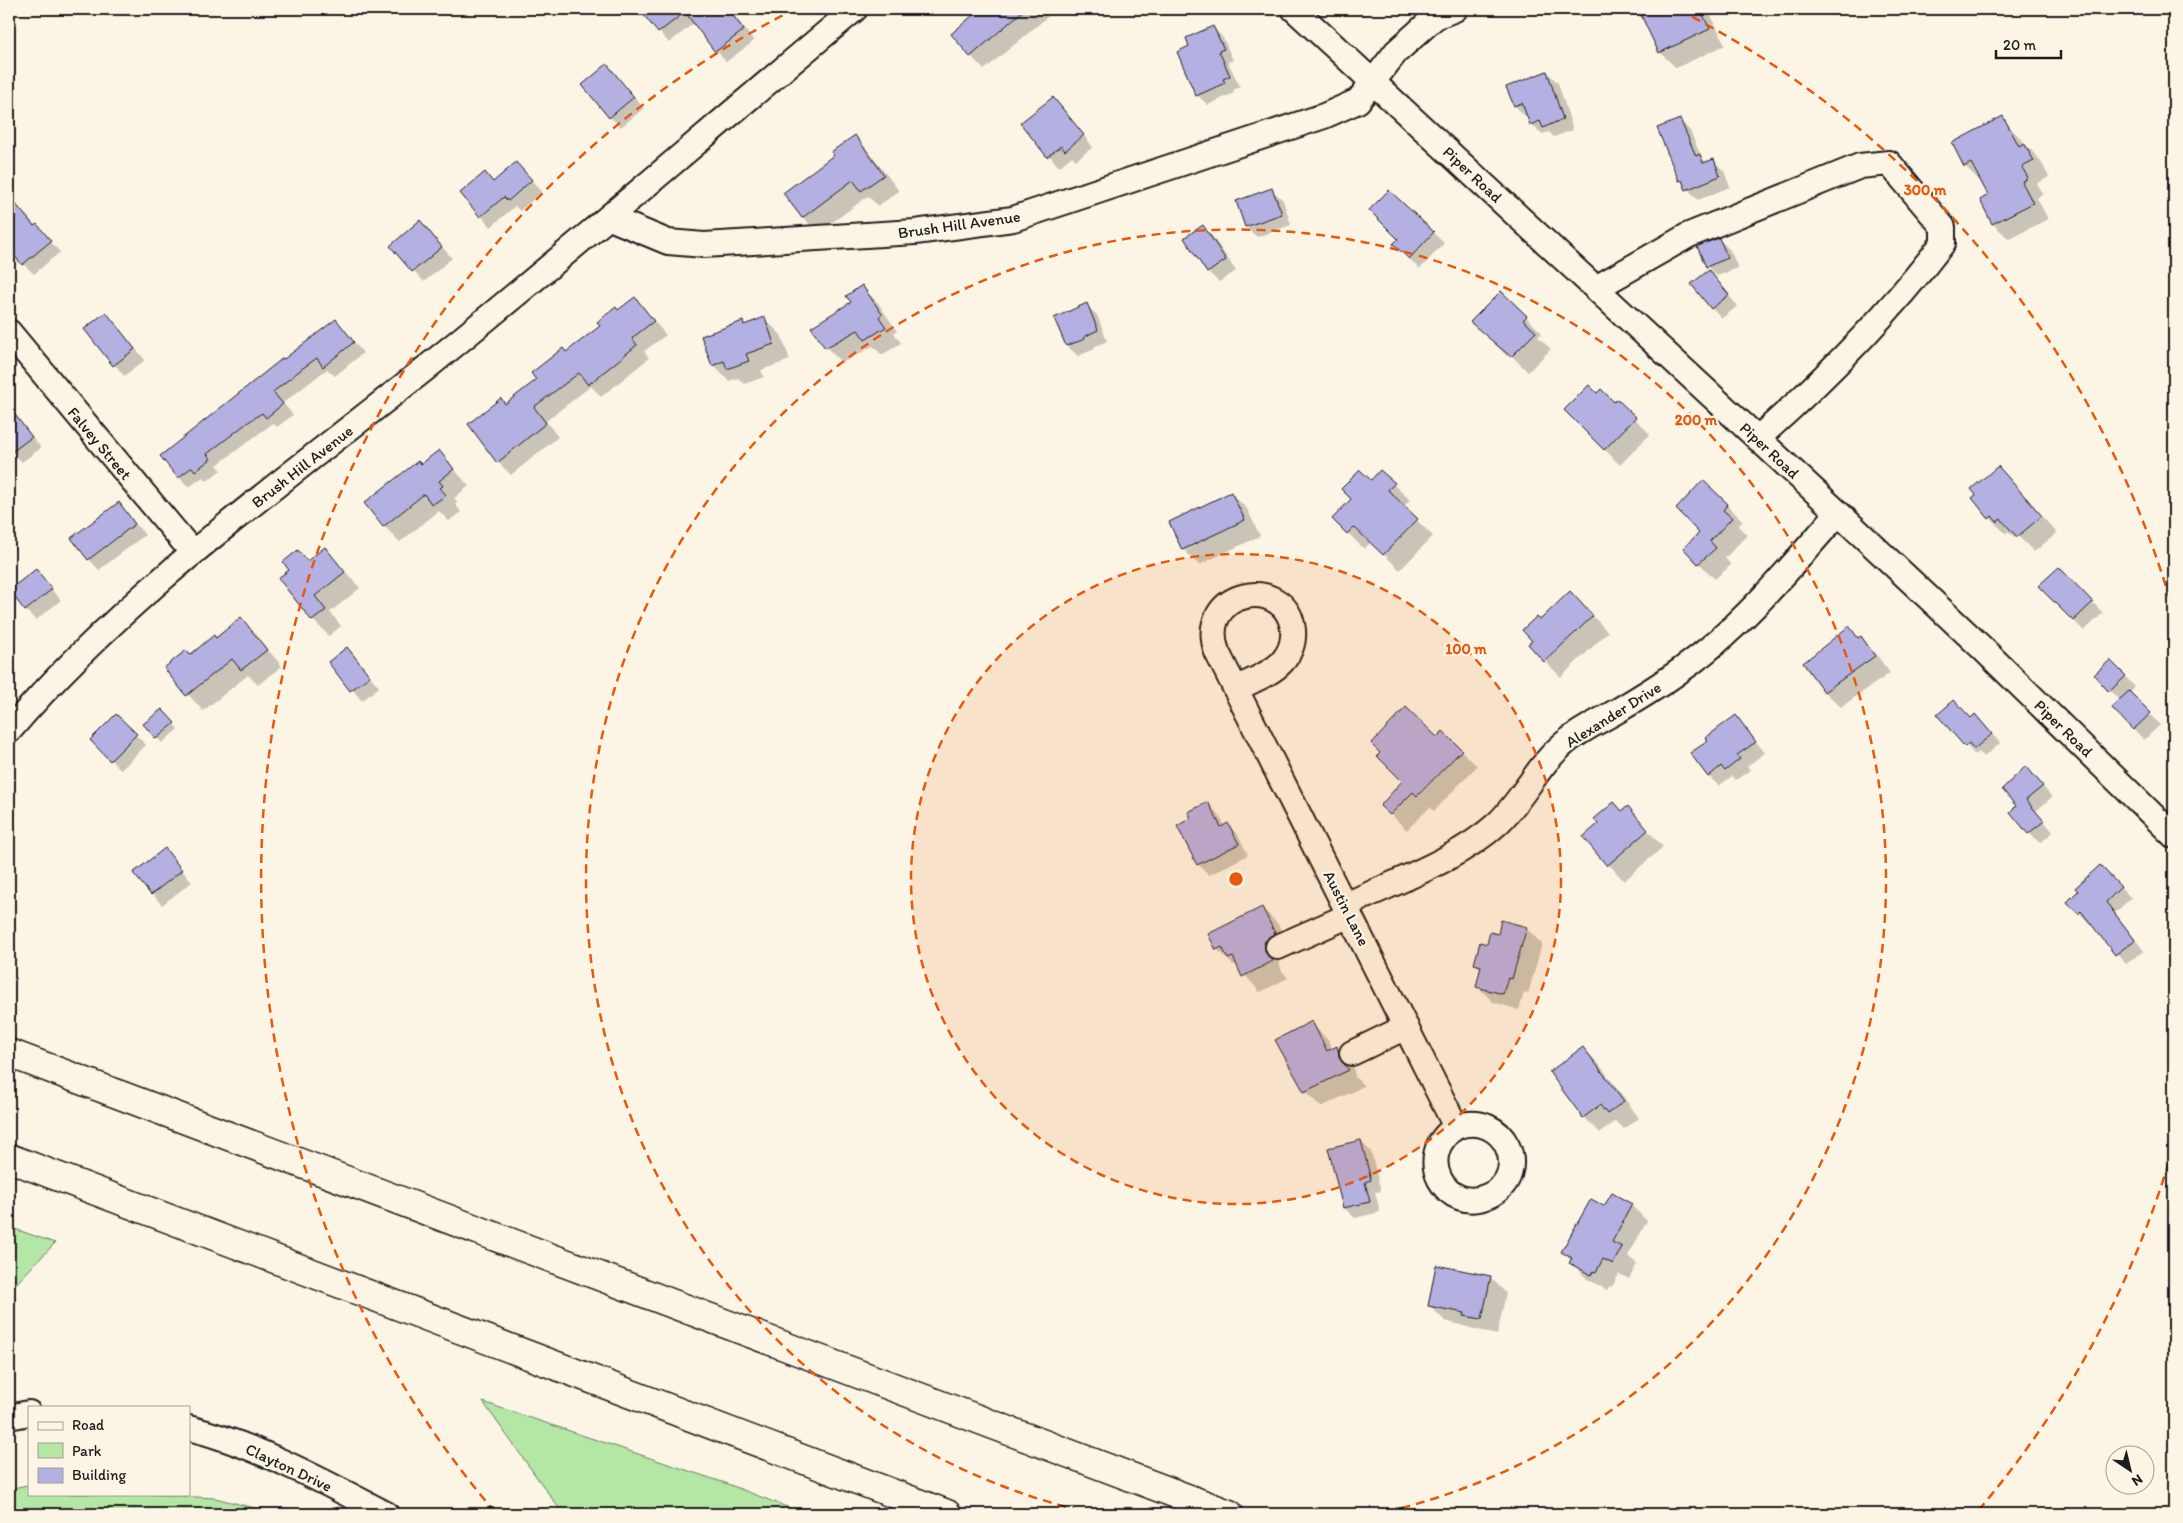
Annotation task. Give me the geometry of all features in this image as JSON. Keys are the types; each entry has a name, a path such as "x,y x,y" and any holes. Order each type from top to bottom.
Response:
{"highway":[{"path":"9,1053 1229,1514"},
{"path":"9,1158 947,1514"}],"street":[{"name":"Brush Hill Avenue","path":"9,731 70,665 193,553 522,292 855,9"},
{"name":"Piper Road","path":"1294,9 1838,512 1982,648 2174,836"},
{"name":"Brush Hill Avenue","path":"610,218 668,242 704,245 915,232 1013,220 1324,116 1358,101 1396,52 1435,17 1455,9"},
{"path":"1596,288 1689,235 1860,166 1889,162 1943,228 1942,243 1857,346 1758,438"},
{"name":"Falvey Street","path":"9,332 193,553"},
{"name":"Alexander Drive","path":"1278,947 1450,855 1483,835 1506,815 1548,759 1565,742 1582,730 1659,686 1717,642 1745,615 1838,512"},
{"name":"Austin Lane","path":"1236,689 1456,1127"},
{"path":"1352,1054 1406,1027"},
{"path":"9,1417 28,1413"},
{"name":"Clayton Drive","path":"190,1428 226,1439 285,1463 386,1514"}],"green space":[{"path":"9,1227 55,1243 9,1291"},
{"path":"483,1402 725,1483 805,1514 563,1514"},
{"path":"27,1485 28,1496 180,1496 215,1498 278,1514 9,1514 9,1489"}],"building":[{"path":"639,9 728,9 744,30 715,52 685,12 658,33"},
{"path":"980,9 1025,9 970,57 951,34"},
{"path":"1654,9 1700,9 1710,29 1659,53 1641,15"},
{"path":"1213,26 1224,49 1219,51 1230,76 1223,79 1225,83 1196,96 1177,52 1189,46 1186,38"},
{"path":"607,64 634,97 609,118 582,85"},
{"path":"1547,71 1563,119 1543,128 1540,121 1530,125 1522,103 1514,106 1506,87"},
{"path":"1053,97 1084,135 1065,151 1061,146 1047,157 1020,123"},
{"path":"2003,116 2019,146 2024,143 2034,161 2022,167 2028,178 2022,182 2033,203 1992,224 1980,200 1988,195 1971,163 1964,167 1952,143"},
{"path":"1680,119 1696,156 1700,154 1703,163 1714,159 1720,176 1686,190 1682,180 1679,181 1657,128"},
{"path":"855,135 884,175 861,191 853,180 802,218 783,193 834,155 831,152"},
{"path":"516,162 532,180 508,201 504,197 480,217 460,193 485,172 493,182"},
{"path":"1272,188 1282,214 1245,227 1236,201"},
{"path":"1389,190 1434,232 1409,259 1393,244 1398,239 1369,210"},
{"path":"9,196 34,226 37,224 51,241 22,265 9,249"},
{"path":"420,220 442,247 412,272 390,246"},
{"path":"1203,225 1226,260 1207,273 1184,238"},
{"path":"1719,238 1728,258 1706,267 1697,246"},
{"path":"1709,270 1729,295 1711,309 1691,284"},
{"path":"862,285 882,314 879,317 886,327 865,340 858,330 825,348 811,327 851,302 846,296"},
{"path":"1501,291 1527,316 1523,320 1536,332 1511,357 1470,322"},
{"path":"635,297 654,321 632,338 637,345 588,385 579,373 534,407 546,423 497,463 468,424 501,398 505,404 536,380 531,373 563,348 566,352 600,326 597,322 616,307 618,310"},
{"path":"1087,303 1098,330 1084,337 1085,339 1066,346 1054,318"},
{"path":"106,312 135,349 113,366 84,329"},
{"path":"765,317 774,344 746,354 749,361 727,369 724,361 712,366 701,336 743,321 744,325"},
{"path":"336,319 354,342 323,367 317,358 303,368 273,392 283,404 266,418 262,413 247,423 207,454 211,459 195,471 192,467 178,478 160,456 283,358"},
{"path":"1589,385 1597,393 1601,389 1614,402 1617,399 1636,417 1604,450 1564,410"},
{"path":"9,407 32,437 9,454"},
{"path":"439,450 454,469 439,481 443,486 440,488 446,495 432,505 424,494 383,527 364,503 418,461 421,464"},
{"path":"1998,466 2042,516 2017,537 2001,519 1997,522 1992,516 1989,519 1972,498 1976,495 1971,489"},
{"path":"1360,470 1371,480 1380,470 1395,483 1388,490 1418,519 1383,555 1354,527 1347,534 1332,519 1351,499 1341,489"},
{"path":"1703,480 1728,504 1723,510 1732,518 1710,541 1716,548 1698,564 1683,548 1699,533 1676,509"},
{"path":"1231,492 1245,520 1182,550 1169,522"},
{"path":"119,502 135,524 88,560 71,538"},
{"path":"325,547 345,572 315,596 326,610 312,621 278,578 289,570 283,562 298,550 307,561"},
{"path":"2059,567 2093,602 2073,621 2038,586"},
{"path":"36,569 52,589 25,611 9,590"},
{"path":"1570,591 1593,616 1544,662 1528,644 1532,641 1522,630 1536,617 1540,620"},
{"path":"241,617 267,650 241,670 232,659 186,696 164,668 186,650 190,655 214,635 216,638"},
{"path":"1849,626 1858,638 1861,636 1875,656 1824,692 1803,663"},
{"path":"347,647 370,676 350,691 328,662"},
{"path":"2110,660 2126,676 2109,692 2094,675"},
{"path":"2129,691 2151,713 2133,730 2111,707"},
{"path":"1954,700 1971,718 1975,714 1992,734 1974,749 1969,743 1965,747 1937,715"},
{"path":"1406,707 1437,737 1443,731 1462,750 1417,796 1413,792 1390,815 1380,806 1402,781 1377,756 1380,753 1371,744"},
{"path":"162,709 175,723 156,739 143,724"},
{"path":"116,714 137,734 110,761 90,740"},
{"path":"1736,715 1756,742 1737,755 1740,759 1725,771 1721,766 1708,777 1690,753 1708,741 1705,738"},
{"path":"2026,766 2043,786 2026,800 2044,821 2028,834 2010,812 2016,806 2002,789"},
{"path":"1208,802 1221,827 1228,823 1239,844 1197,865 1177,826 1191,818 1188,812"},
{"path":"1614,802 1622,811 1628,806 1648,830 1607,866 1583,837 1598,824 1594,819"},
{"path":"165,848 182,870 151,895 133,873"},
{"path":"2100,865 2121,887 2106,902 2135,940 2115,955 2081,911 2078,914 2067,902 2078,891 2075,888"},
{"path":"1262,907 1275,933 1264,942 1266,953 1273,961 1242,977 1233,957 1228,959 1222,947 1216,950 1208,934"},
{"path":"1501,920 1527,927 1512,979 1508,978 1503,994 1476,987 1481,966 1474,964 1480,942 1487,944 1490,932 1498,934"},
{"path":"1312,1021 1327,1051 1337,1046 1340,1059 1349,1070 1304,1092 1275,1040"},
{"path":"1583,1047 1624,1101 1607,1114 1600,1105 1583,1118 1549,1072"},
{"path":"1361,1140 1371,1180 1365,1182 1370,1202 1343,1208 1328,1148"},
{"path":"1612,1193 1632,1204 1612,1242 1622,1247 1613,1264 1603,1259 1596,1272 1594,1271 1591,1275 1569,1263 1572,1258 1561,1252 1591,1199 1604,1206"},
{"path":"1436,1265 1491,1276 1482,1319 1464,1316 1465,1313 1428,1306"}]}
